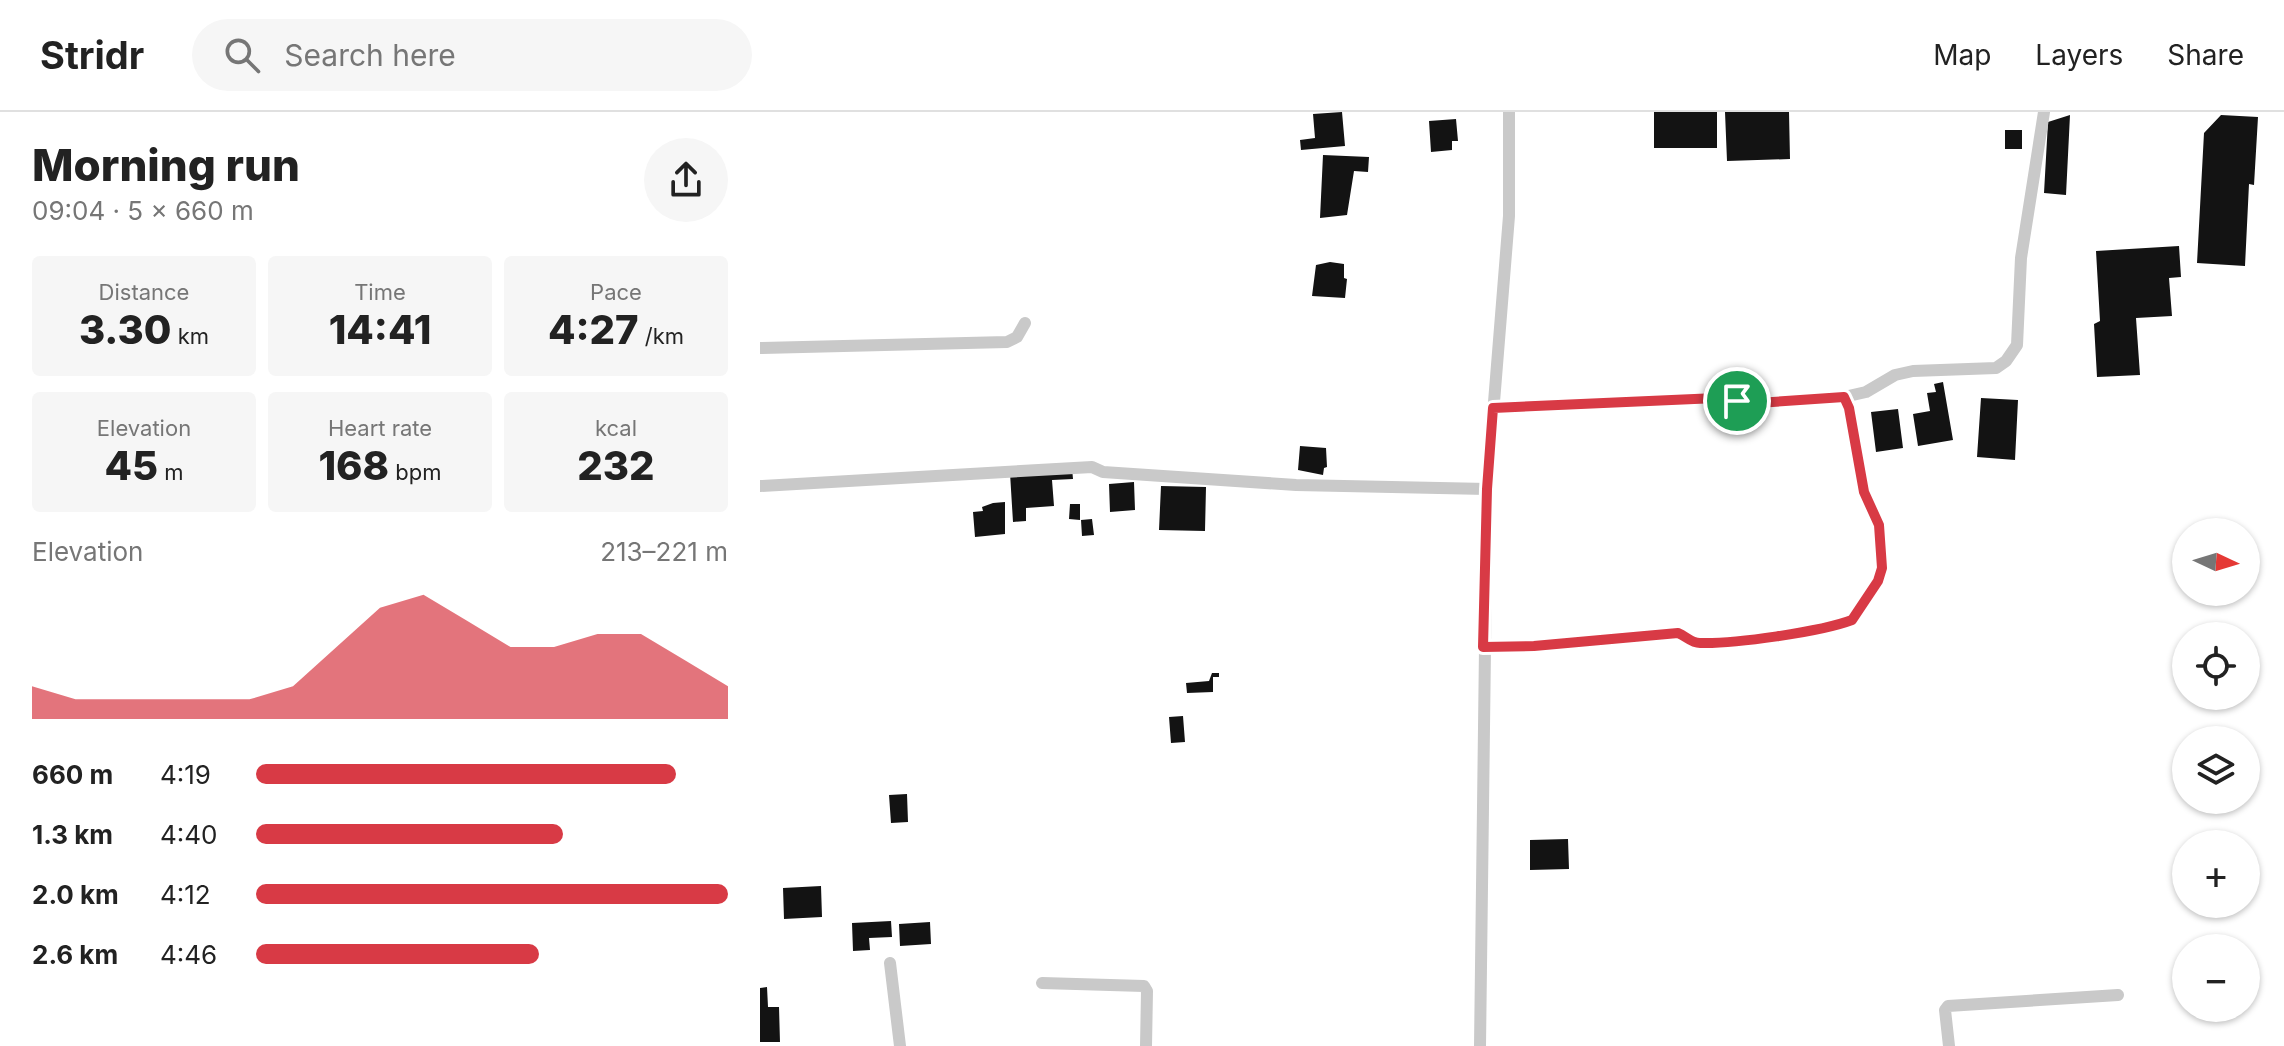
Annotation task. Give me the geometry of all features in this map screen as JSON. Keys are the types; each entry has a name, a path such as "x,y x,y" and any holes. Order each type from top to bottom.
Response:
{"street":[{"path":"1480,1046 1487,489 1509,216 1509,112"},
{"path":"1493,408 1717,398 1758,403 1844,397 1866,392 1895,375 1913,371 1996,368 2012,353 2020,332 2021,258 2044,112"},
{"path":"760,348 1007,342 1017,337 1025,323"},
{"path":"1483,647 1534,646 1678,633 1697,643 1705,643 1781,634 1852,620 1878,581 1882,568 1879,525 1864,492 1849,408 1844,397"},
{"path":"760,486 1092,467 1103,472 1296,485 1487,489"},
{"path":"890,963 900,1046"},
{"path":"1042,983 1144,986 1147,991 1146,1046"},
{"path":"1949,1046 1945,1010 1948,1006 2118,995"}],"building":[{"path":"1342,112 1345,146 1301,150 1300,140 1315,138 1313,114"},
{"path":"1654,112 1717,112 1717,148 1654,148"},
{"path":"1725,112 1789,112 1790,159 1727,161"},
{"path":"2070,115 2066,195 2044,193 2048,122"},
{"path":"2221,115 2258,117 2254,185 2249,184 2245,266 2197,263 2204,133"},
{"path":"1456,119 1458,141 1452,141 1452,150 1431,152 1429,121"},
{"path":"2005,130 2022,130 2022,149 2005,149"},
{"path":"1323,155 1369,157 1368,172 1354,171 1347,215 1320,218"},
{"path":"2179,246 2181,277 2169,278 2172,316 2136,318 2140,375 2097,377 2094,324 2100,321 2096,251"},
{"path":"1330,262 1344,264 1344,278 1347,279 1345,298 1312,296 1316,265"},
{"path":"1943,382 1953,440 1918,446 1913,414 1930,411 1927,393 1936,392 1934,384"},
{"path":"1981,398 2018,400 2015,460 1977,457"},
{"path":"1898,409 1903,448 1876,452 1871,412"},
{"path":"1300,446 1326,448 1327,467 1323,475 1298,470"},
{"path":"1072,468 1073,479 1052,480 1054,506 1026,508 1026,521 1013,522 1010,473"},
{"path":"1134,482 1135,510 1110,512 1109,484"},
{"path":"1161,486 1206,487 1205,531 1159,530"},
{"path":"1005,502 1005,534 975,537 973,512 983,511 982,507 993,503"},
{"path":"1070,504 1080,504 1080,520 1069,519"},
{"path":"1092,519 1094,535 1082,536 1081,520"},
{"path":"1212,673 1219,673 1219,677 1213,677 1213,692 1187,693 1186,683 1209,681"},
{"path":"1183,716 1185,742 1171,743 1169,717"},
{"path":"907,794 908,822 891,823 889,795"},
{"path":"1568,839 1569,869 1530,870 1530,840"},
{"path":"821,886 822,917 784,919 783,888"},
{"path":"891,921 892,937 869,938 870,950 853,951 852,923"},
{"path":"930,922 931,944 900,946 899,924"},
{"path":"767,987 768,1007 779,1007 780,1042 760,1042 760,988"}],"route":[{"path":"1844,397 1847,402 1864,492 1879,525 1882,568 1881,576 1852,620 1781,634 1713,642 1697,643 1678,633 1534,646 1483,647 1487,489 1493,408 1717,398 1737,401 1758,403 1844,397"}]}
